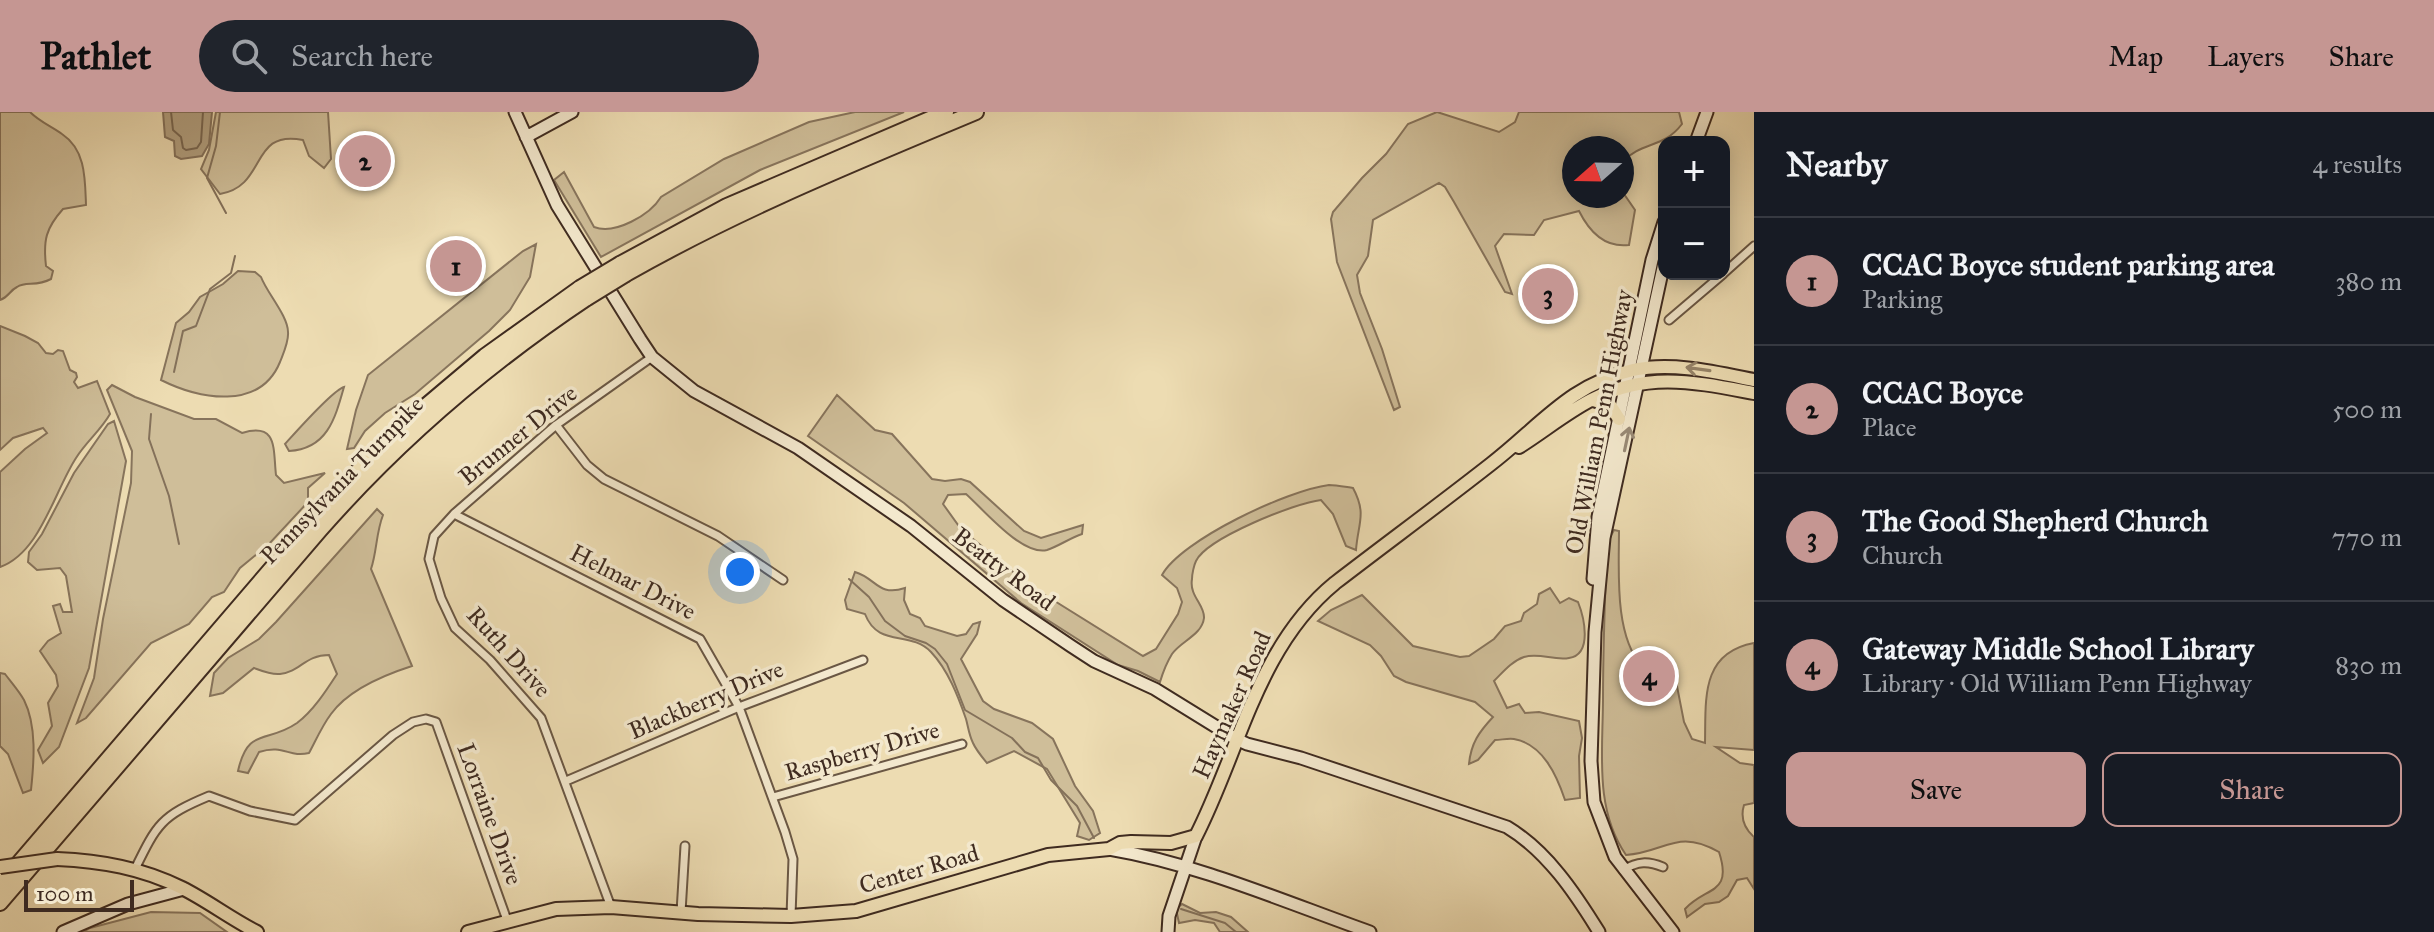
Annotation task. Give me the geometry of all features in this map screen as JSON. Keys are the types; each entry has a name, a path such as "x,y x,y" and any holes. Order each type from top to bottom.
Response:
{"highway":[{"name":"Pennsylvania Turnpike","path":"0,885 354,475 421,410 475,364 727,206 946,112"},
{"name":"Pennsylvania Turnpike","path":"623,269 756,206 976,112"},
{"name":"Pennsylvania Turnpike","path":"0,903 368,477 453,398 584,293"}],"main road":[{"name":"Haymaker Road","path":"1196,836 1260,684 1287,635 1316,598 1496,461 1562,403 1584,388 1636,370 1686,368 1754,380"},
{"name":"Haymaker Road","path":"1496,461 1590,400 1639,383 1675,380 1754,393"},
{"path":"1590,400 1600,400 1610,405 1619,419"},
{"path":"1109,849 1120,843 1171,843 1196,836"},
{"name":"Center Road","path":"468,932 494,928 507,920 556,909 611,907 651,912 791,916 856,911 1048,855 1109,849"},
{"path":"0,867 57,859 142,871 184,889 257,932"}],"street":[{"name":"Beatty Road","path":"515,112 557,205 652,357 694,391 769,430 824,466 936,544 1003,600 1094,661 1155,689 1236,739 1507,827 1549,862 1599,932"},
{"path":"526,137 572,112"},
{"path":"1698,136 1707,112"},
{"name":"Old William Penn Highway","path":"1595,632 1604,538 1639,383 1636,370 1658,238"},
{"path":"1730,266 1754,246"},
{"name":"Old William Penn Highway","path":"1660,280 1636,370 1625,387 1595,538 1592,783 1599,819 1623,870 1673,932"},
{"path":"1669,320 1714,280"},
{"name":"Brunner Drive","path":"429,559 434,536 454,514 556,425 652,357"},
{"path":"556,425 587,465 604,479 718,536 783,580"},
{"name":"Helmar Drive","path":"454,514 700,639 739,707 773,797 793,859 791,916"},
{"name":"Ruth Drive","path":"429,559 441,598 455,628 490,660 541,718 611,907"},
{"name":"Blackberry Drive","path":"566,781 739,707 863,660"},
{"name":"Lorraine Drive","path":"142,871 154,831 176,810 209,796 250,811 295,820 393,735 413,722 426,719 436,722 507,920"},
{"name":"Raspberry Drive","path":"773,797 962,744"},
{"name":"Haymaker Road","path":"1168,932 1169,916 1196,836"},
{"path":"681,912 685,846"},
{"name":"Center Road","path":"1109,849 1184,867 1370,932"},
{"path":"1623,870 1641,862 1663,867"},
{"path":"140,900 149,883 142,871"},
{"path":"63,932 140,900 184,889"}],"shaded area":[{"path":"0,112 30,112 70,141 83,166 86,205 63,209 49,229 45,257 46,266 53,271 51,279 20,285 0,300"},
{"path":"216,112 328,112 331,159 324,168 309,156 303,140 286,139 266,150 246,181 220,194 201,169 209,150"},
{"path":"855,112 904,112 760,170 601,257 554,180 564,172 594,227 622,226 641,217 661,197 724,159 809,122"},
{"path":"1437,112 1499,132 1515,122 1519,112 1679,112 1682,124 1670,136 1658,136 1658,142 1634,153 1634,136 1562,136 1562,208 1634,208 1629,245 1612,244 1599,237 1579,211 1544,220 1534,235 1504,234 1495,246 1512,294 1505,292 1445,187 1439,183 1373,220 1368,256 1357,275 1360,293 1400,407 1394,410 1337,262 1331,219 1333,212 1386,154 1408,124"},
{"path":"536,244 530,277 510,310 415,394 385,413 365,431 354,448 347,449 368,375 523,251"},
{"path":"238,271 255,272 261,277 287,326 286,348 271,378 244,394 227,396 193,392 161,380 176,323 200,297"},
{"path":"0,326 38,343 46,353 63,351 70,370 76,373 74,382 78,388 97,381 110,414 76,458 45,520 26,549 0,567 0,472 47,433 43,428 13,438 0,450"},
{"path":"112,385 194,419 216,419 242,433 262,431 271,440 276,475 284,483 325,473 308,488 308,502 269,544 240,568 224,592 212,597 189,624 151,643 86,718 77,723 94,678 131,483 132,451 107,390"},
{"path":"344,387 333,421 321,438 312,445 289,451 285,444 323,403"},
{"path":"837,395 875,430 892,434 932,479 970,482 1024,531 1041,538 1083,525 1082,534 1047,550 1037,550 1015,539 966,494 948,495 943,504 961,529 1029,585 1143,656 1156,649 1182,602 1177,588 1162,575 1173,561 1212,532 1263,506 1329,485 1353,488 1361,512 1356,550 1346,546 1333,514 1321,500 1273,515 1217,542 1203,552 1193,572 1192,585 1204,613 1202,624 1172,654 1160,682 1118,665 1021,603 904,503 808,436"},
{"path":"114,421 126,461 89,668 59,747 43,763 38,750 52,726 48,703 58,686 56,675 40,651 61,633 53,606 60,604 63,612 72,612 66,576 60,568 37,570 28,562 29,552 74,473 108,424"},
{"path":"377,509 383,515 371,569 412,666 379,679 347,697 328,719 309,753 296,754 275,749 259,752 248,773 238,771 247,747 260,738 297,723 314,707 337,674 329,655 321,656 287,673 270,673 254,668 223,693 210,696 214,673 228,658 259,639 276,622"},
{"path":"1614,530 1619,531 1620,602 1627,638 1642,666 1653,666 1676,681 1684,722 1692,739 1705,743 1707,695 1715,668 1736,648 1754,643 1754,750 1716,747 1740,763 1754,765 1754,803 1744,805 1742,814 1745,826 1754,837 1754,889 1747,878 1737,880 1728,896 1719,902 1705,904 1687,917 1685,909 1720,883 1723,876 1719,852 1705,845 1682,842 1626,855 1609,819 1605,799 1602,759 1605,601 1607,543"},
{"path":"855,572 889,590 905,588 904,600 910,614 920,618 925,626 957,636 966,634 973,624 980,622 977,634 961,659 983,701 994,709 1032,723 1053,739 1075,786 1093,811 1100,833 1089,840 1077,836 1080,823 1047,769 1014,751 987,763 972,740 952,684 931,652 923,645 878,631 865,614 847,609 845,600"},
{"path":"1550,588 1560,603 1569,598 1578,602 1585,634 1581,650 1569,658 1524,657 1494,681 1507,708 1519,704 1525,713 1539,712 1579,721 1582,738 1580,798 1565,800 1547,762 1524,742 1495,740 1478,760 1469,764 1476,738 1493,717 1475,702 1394,676 1370,645 1318,621 1331,610 1362,595 1413,646 1460,657 1469,656 1494,639 1505,626 1521,621 1524,613 1537,604 1539,594"},
{"path":"0,673 5,674 22,697 31,721 34,756 31,790 23,793 8,754 0,746"},
{"path":"1182,904 1200,913 1216,912 1231,917 1248,932 1220,932 1214,923 1195,920 1179,923 1176,909"},
{"path":"151,912 200,913 227,932 83,932"}],"water":[{"path":"163,112 212,112 209,144 202,156 181,159 175,156 174,141 165,137"}],"waterway":[{"path":"220,112 216,146 207,178 226,213"},
{"path":"174,372 183,331 196,326 210,289 231,273 235,256"},
{"path":"151,414 149,439 169,496 179,544"},
{"path":"849,579 869,597 885,621 905,636 935,649 947,664 965,710 1012,738 1025,752 1038,758 1051,780 1077,806 1094,838"},
{"path":"1181,909 1225,923 1236,932"}],"place":[{"name":"CCAC Boyce","path":"365,161"},
{"name":"CCAC Boyce student parking area","path":"456,266"},
{"name":"The Good Shepherd Church","path":"1548,294"},
{"name":"Gateway Middle School Library","path":"1649,676"}]}
